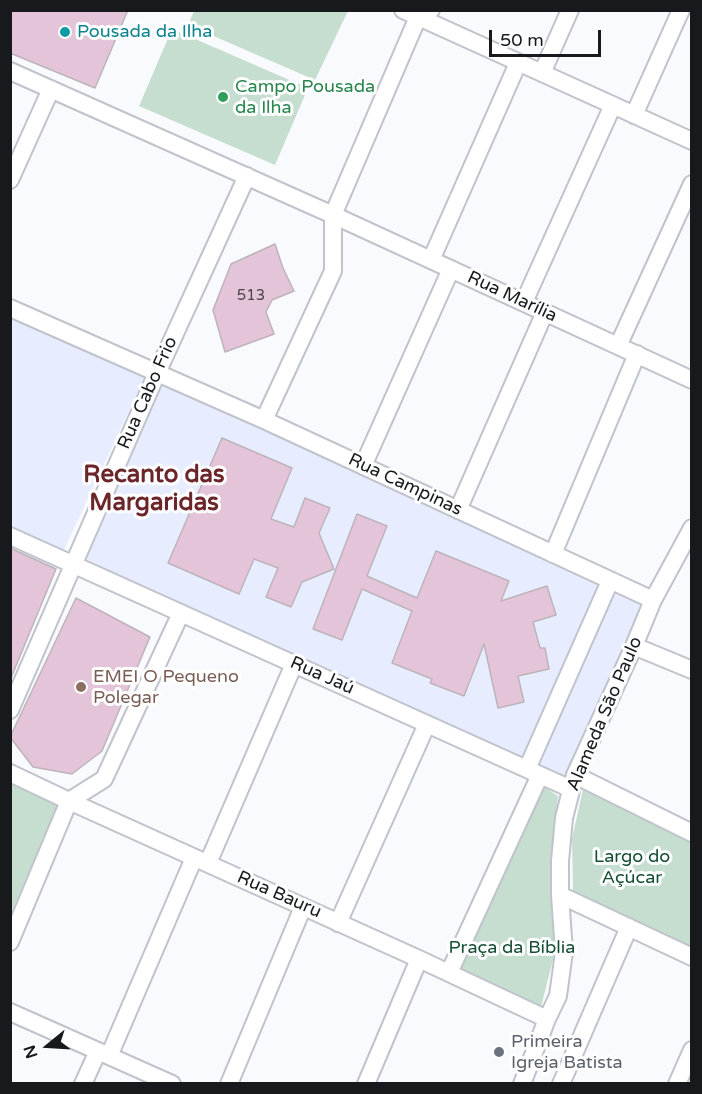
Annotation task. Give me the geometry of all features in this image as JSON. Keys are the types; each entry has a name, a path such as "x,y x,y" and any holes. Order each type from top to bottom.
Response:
{"street":[{"path":"542,73 570,10"},
{"path":"634,115 681,10"},
{"path":"264,420 333,271 333,215 417,13 518,63 692,141"},
{"path":"431,260 518,63"},
{"name":"Rua Marília","path":"10,71 247,176 692,380"},
{"path":"10,180 51,89"},
{"path":"524,302 613,105"},
{"name":"Rua Cabo Frio","path":"10,710 156,373 247,176"},
{"path":"618,346 692,184"},
{"path":"363,466 451,269"},
{"name":"Rua Campinas","path":"10,308 264,420 652,600"},
{"path":"458,510 545,312"},
{"path":"553,554 637,354"},
{"name":"Alameda São Paulo","path":"522,1083 558,996 564,952 560,861 564,818 573,782 634,646 652,600 692,528"},
{"name":"Rua Jaú","path":"10,536 533,772 573,782 692,833"},
{"path":"449,973 533,772 609,581"},
{"path":"10,942 69,801 104,779 181,613"},
{"path":"634,646 692,670"},
{"path":"83,1083 103,1053 201,861 294,664"},
{"path":"338,922 427,724"},
{"name":"Rua Bauru","path":"10,773 547,1019"},
{"path":"560,895 692,957"},
{"path":"229,1083 303,907"},
{"path":"561,1083 629,927"},
{"path":"366,1083 419,959"},
{"path":"10,1012 172,1083"},
{"path":"677,1083 692,1050"}],"shaded area":[{"path":"10,319 146,374 63,552 11,529"},
{"path":"162,383 646,602 563,780 183,607 82,557"}],"green space":[{"path":"194,10 348,11 315,80 188,25"},
{"name":"Campo Pousada da Ilha","path":"172,29 308,88 275,165 139,106"},
{"path":"11,783 58,806 11,913"},
{"name":"Praça da Bíblia","path":"540,784 558,796 551,885 555,952 541,1007 458,969"},
{"name":"Largo do Açúcar","path":"583,789 691,842 691,950 573,891 572,839"}],"building":[{"name":"Pousada da Ilha","path":"10,10 128,10 95,88 10,53"},
{"path":"275,244 294,291 272,300 266,312 274,334 225,352 213,310 231,264"},
{"path":"222,438 292,468 271,519 294,527 305,498 330,508 319,533 334,569 302,582 291,607 266,597 278,568 254,559 239,594 168,563"},
{"path":"357,514 387,526 367,576 417,598 436,551 509,581 501,601 547,586 556,615 533,622 540,648 545,648 549,669 518,676 524,702 498,708 484,644 464,696 430,683 432,679 392,663 412,611 362,589 342,640 313,629"},
{"path":"10,548 56,569 11,678 10,678"},
{"name":"EMEI O Pequeno Polegar","path":"76,598 150,637 102,751 72,774 33,767 10,737"}],"place":[{"name":"Pousada da Ilha","path":"65,32"},
{"name":"Campo Pousada da Ilha","path":"223,97"},
{"name":"EMEI O Pequeno Polegar","path":"81,687"},
{"name":"Primeira Igreja Batista","path":"499,1052"}],"district":[{"name":"Recanto das Margaridas","path":"154,490"}]}
